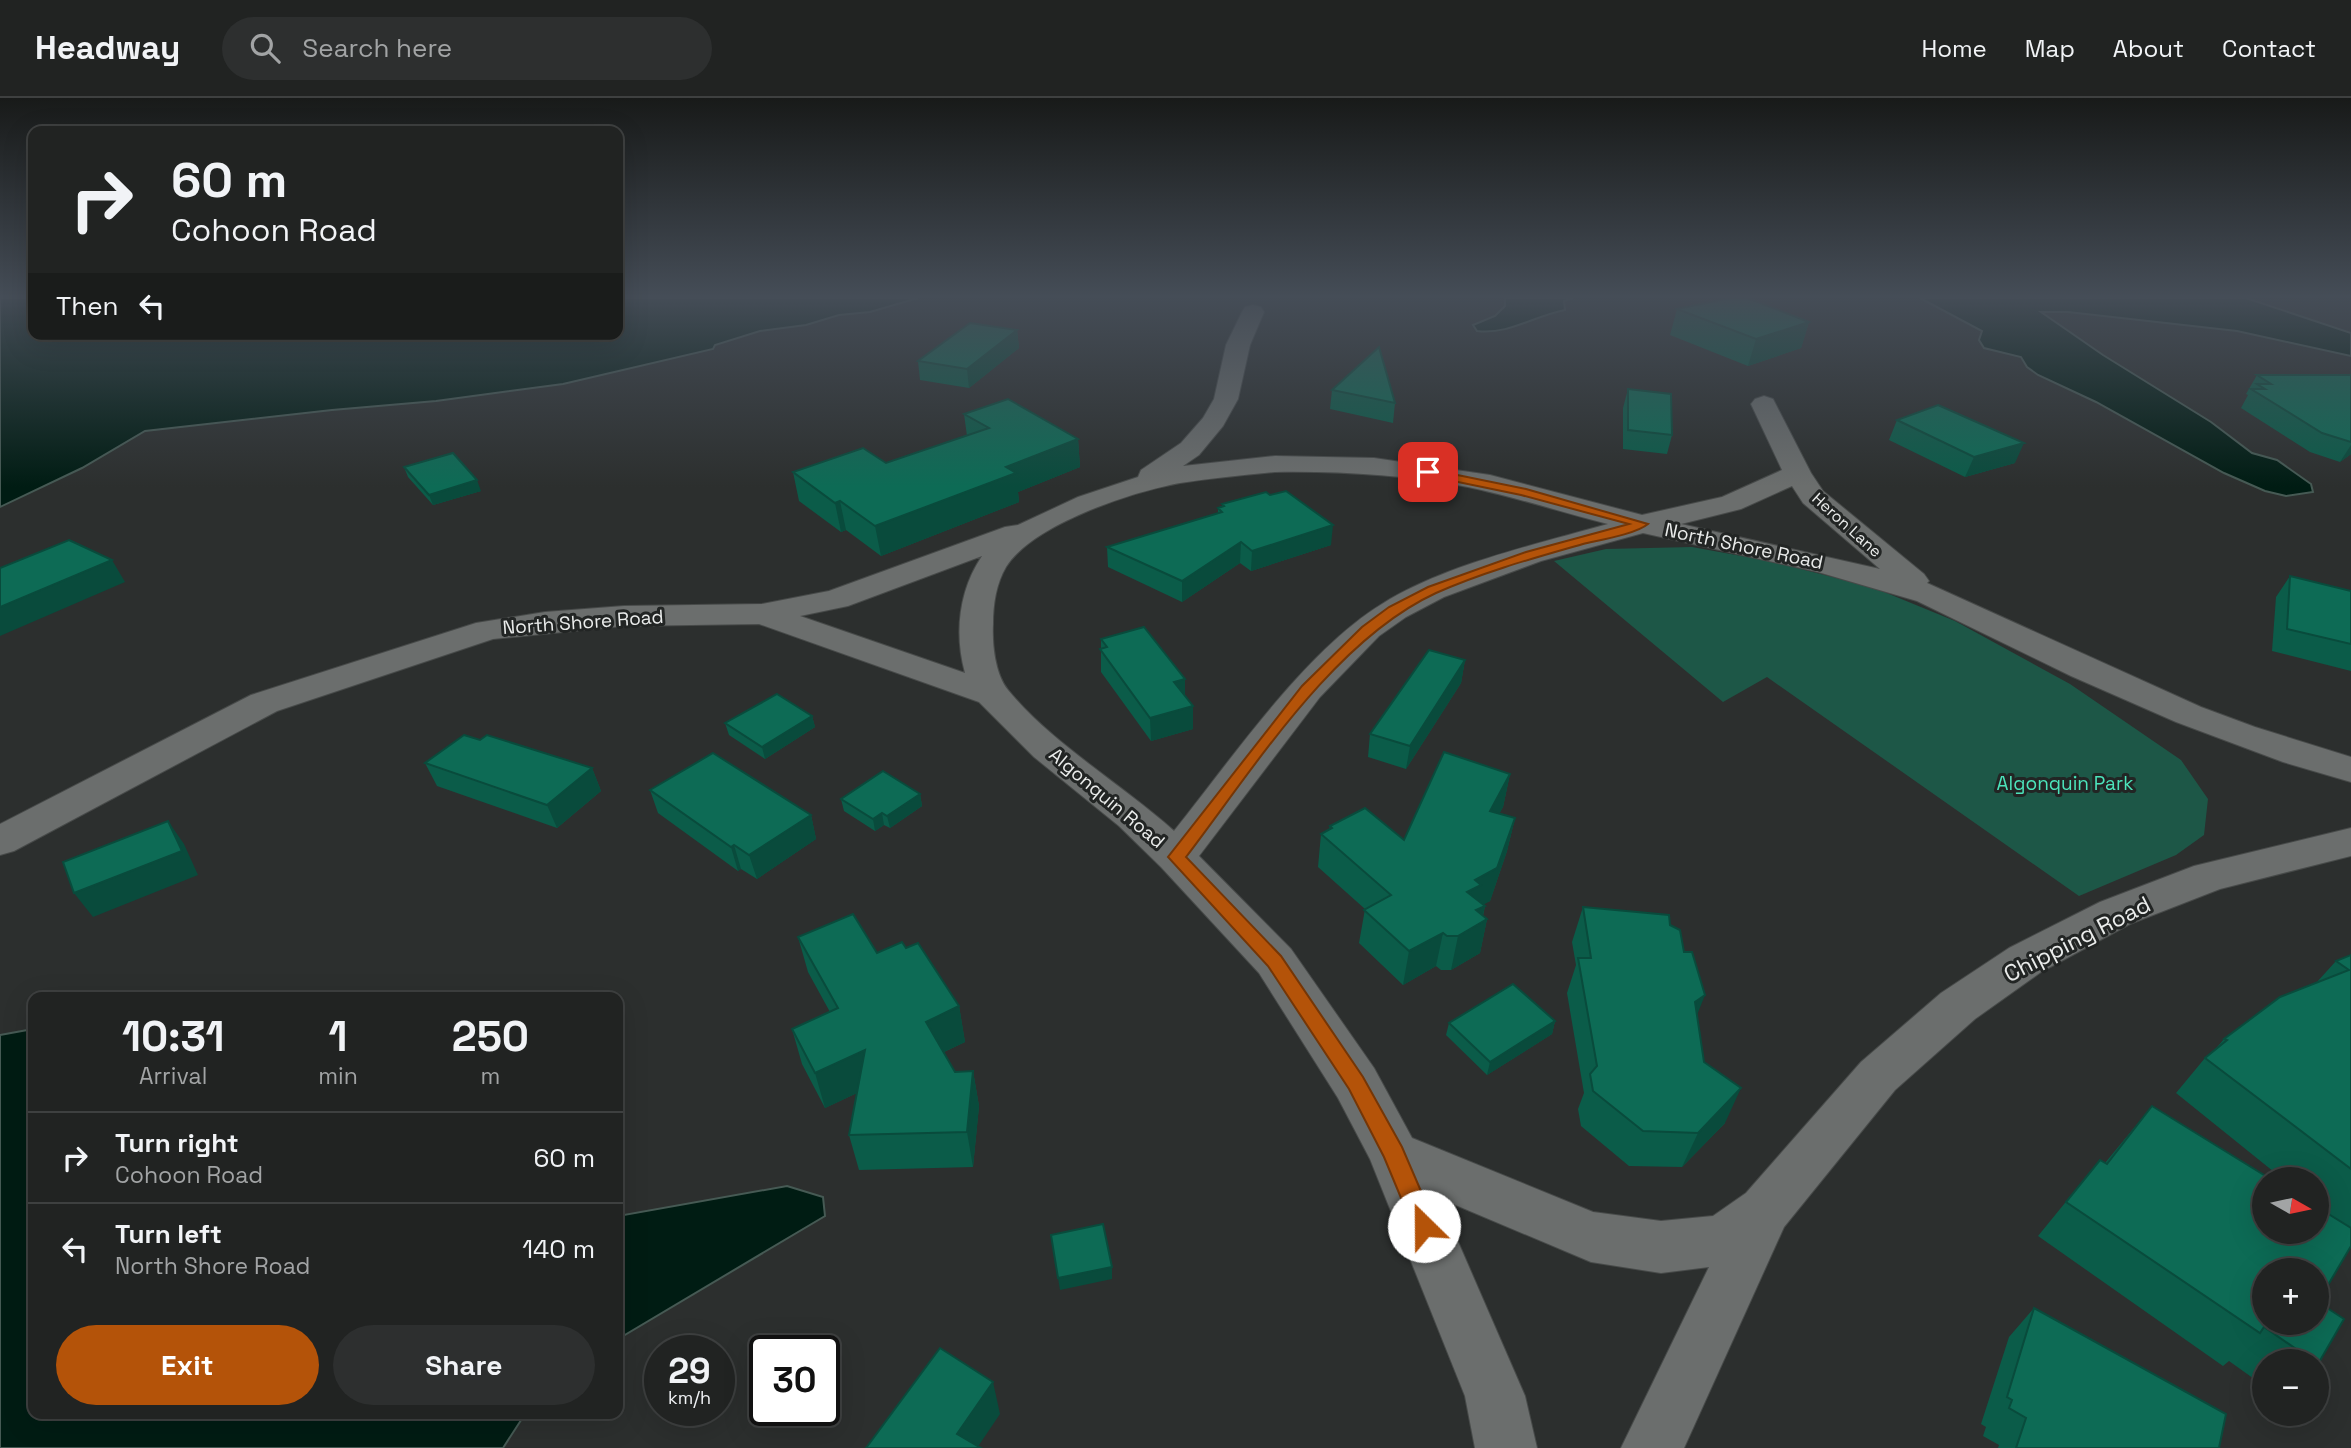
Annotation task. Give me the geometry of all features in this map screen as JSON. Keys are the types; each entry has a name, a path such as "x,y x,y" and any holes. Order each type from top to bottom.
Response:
{"street":[{"path":"1133,487 1190,449 1214,421 1226,399 1234,361"},
{"name":"Heron Lane","path":"1764,404 1797,473 1813,497 1928,594"},
{"path":"1190,449 1316,463"},
{"name":"North Shore Road","path":"0,841 264,703 488,630 545,622 624,616 762,614 837,599 1133,487 1204,472 1316,463 1409,469 1465,478 1642,524 1831,564 1928,594 2116,684 2206,723 2351,770"},
{"path":"1176,857 1307,689 1367,629 1394,610 1433,590 1518,559 1642,524 1731,503 1797,473"},
{"name":"North Shore Road","path":"992,694 985,683 976,633 979,593 988,569 1005,547 1029,528"},
{"name":"Algonquin Road","path":"762,614 992,694 1047,749 1133,817 1176,857 1275,961 1356,1083 1394,1154 1495,1396 1506,1448"},
{"name":"Chipping Road","path":"1394,1154 1591,1237 1661,1247 1715,1241 1734,1233 1765,1210 1878,1076 1958,1006 2025,960 2115,913 2209,877 2351,842"},
{"name":"Chipping Road","path":"1652,1448 1765,1210"}],"green space":[{"name":"Algonquin Park","path":"1692,547 1769,561 1872,587 1955,621 2070,684 2181,760 2208,799 2204,835 2176,855 2079,896 1767,677 1723,702 1554,561 1606,549"}],"shaded area":[{"path":"0,361 662,361 563,384 436,401 145,431 82,468 0,507"},
{"path":"2023,361 2113,361 2211,422 2252,453 2277,460 2311,484 2313,492 2286,496 2265,491 2224,473 2027,367"},
{"path":"28,1030 28,1419 522,1419 503,1448 0,1448 0,1035"},
{"path":"787,1186 823,1197 825,1216 623,1336 623,1215"}],"building":[{"path":"918,361 977,361 967,369"},
{"path":"1364,361 1383,361 1395,403 1332,390"},
{"path":"2257,375 2351,375 2351,442 2322,433 2251,389 2265,389 2257,384 2271,384"},
{"path":"1628,389 1671,394 1672,435 1628,430"},
{"path":"1008,399 1078,439 1006,467 1016,473 875,526 840,501 835,503 793,472 863,448 886,463 989,428 964,414"},
{"path":"1938,405 2024,443 1974,457 1897,420"},
{"path":"453,453 477,480 429,495 404,467"},
{"path":"1286,491 1333,525 1252,551 1241,542 1182,581 1107,547 1222,512 1218,508 1224,506 1222,504 1266,492 1270,495"},
{"path":"69,540 112,560 0,607 0,568"},
{"path":"2290,576 2351,591 2351,644 2287,629"},
{"path":"1144,627 1185,679 1174,682 1193,706 1150,718 1100,649 1107,647 1101,639"},
{"path":"1429,650 1465,660 1410,746 1370,734"},
{"path":"777,694 812,716 762,747 725,723"},
{"path":"464,735 480,740 487,735 592,768 547,805 425,763"},
{"path":"1444,752 1510,774 1490,811 1515,818 1497,868 1475,880 1481,885 1467,892 1485,906 1476,910 1487,919 1458,936 1447,936 1443,933 1409,951 1364,910 1391,895 1321,834 1332,828 1330,826 1365,808 1404,840"},
{"path":"713,753 811,815 749,855 734,845 731,847 650,790"},
{"path":"883,771 920,794 887,816 882,813 873,819 841,799"},
{"path":"168,821 182,851 74,893 63,862"},
{"path":"1583,907 1669,915 1670,925 1680,930 1684,952 1692,952 1705,995 1695,1002 1704,1062 1741,1088 1698,1133 1643,1131 1593,1091 1590,1074 1597,1066 1578,958 1591,958"},
{"path":"853,914 877,953 902,942 906,948 918,943 959,1006 926,1022 955,1072 973,1071 967,1132 849,1135 865,1050 815,1073 792,1029 838,1008 798,937"},
{"path":"2351,955 2351,1169 2205,1058 2227,1040 2224,1039 2280,997 2349,970 2336,961"},
{"path":"1513,984 1555,1021 1490,1062 1449,1023"},
{"path":"2152,1106 2252,1168 2252,1244 2329,1244 2329,1214 2351,1228 2351,1246 2329,1283 2329,1258 2252,1258 2252,1328 2066,1202 2100,1160 2107,1164"},
{"path":"1103,1224 1112,1267 1058,1278 1051,1235"},
{"path":"2034,1308 2226,1414 2219,1448 2016,1448 2026,1418 2009,1408 2012,1400 2007,1397"},
{"path":"2329,1309 2344,1319 2327,1349 2296,1349 2276,1335 2329,1335"},
{"path":"940,1348 993,1382 957,1434 981,1448 866,1448"}],"route":[{"path":"1424,1226 1394,1154 1356,1083 1275,961 1176,857 1307,689 1367,629 1394,610 1433,590 1530,555 1642,524 1522,491 1428,472"}]}
